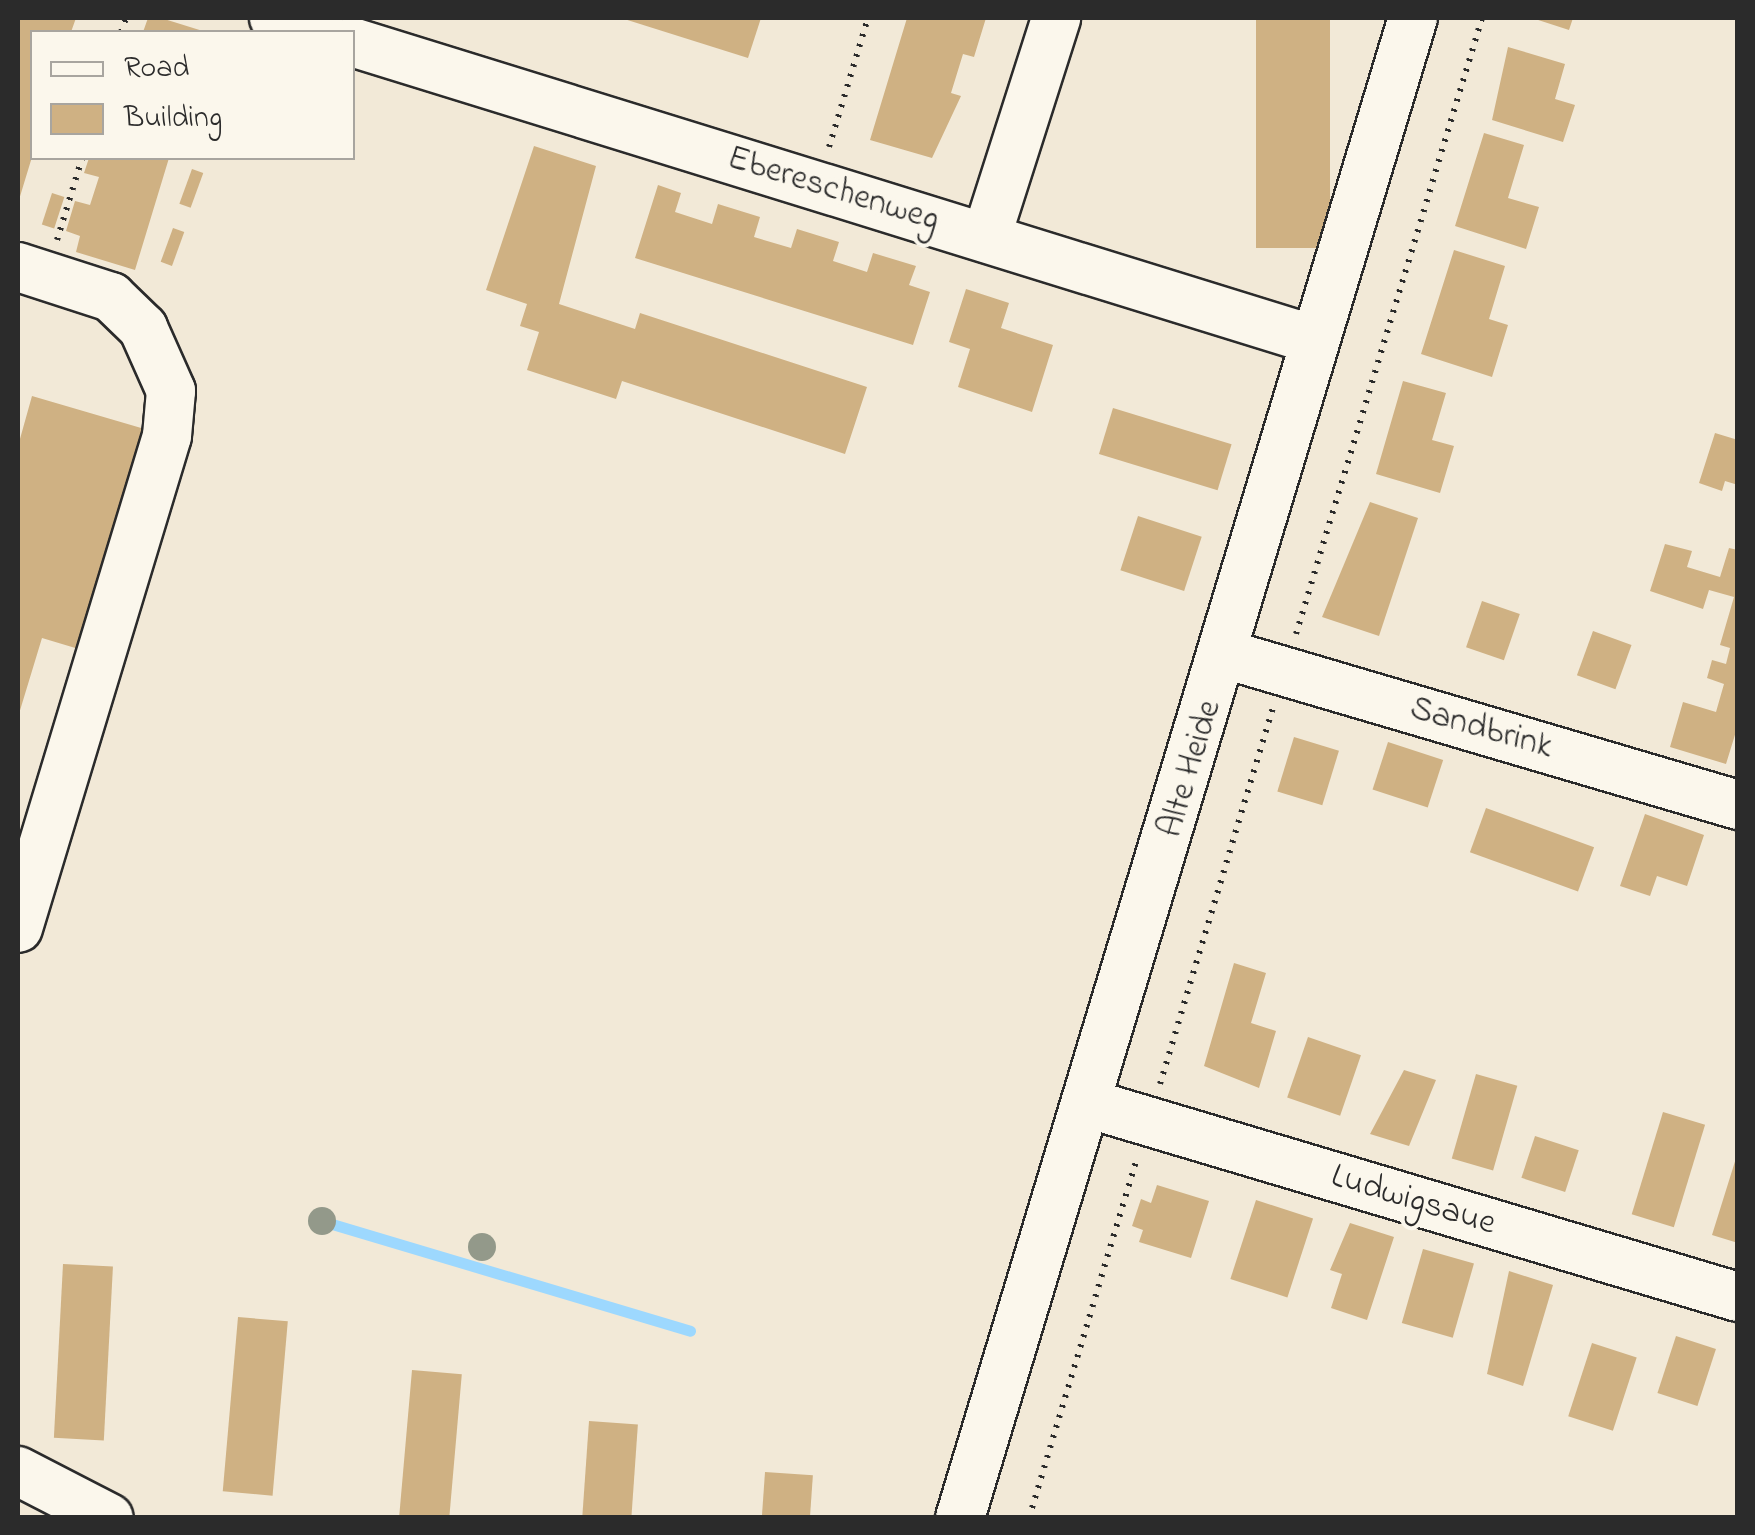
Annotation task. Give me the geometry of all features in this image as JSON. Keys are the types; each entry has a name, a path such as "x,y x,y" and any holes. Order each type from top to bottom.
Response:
{"street":[{"path":"274,18 315,30"},
{"path":"986,238 1056,18"},
{"name":"Alte Heide","path":"960,1518 1090,1104 1314,340 1413,18"},
{"name":"Ebereschenweg","path":"355,43 1314,340"},
{"path":"18,928 167,436 171,391 144,328 111,297 36,256"},
{"name":"Sandbrink","path":"1225,654 1738,805"},
{"name":"Ludwigsaue","path":"1090,1104 1738,1298"},
{"path":"18,1471 109,1518"}],"path":[{"path":"824,163 868,18"},
{"path":"1029,1518 1482,18"},
{"path":"36,256 81,160"}],"building":[{"path":"18,18 76,18 72,30 30,30 31,160 18,203"},
{"path":"148,18 161,18 200,30 144,30"},
{"path":"621,18 761,18 748,58"},
{"path":"907,18 986,18 974,57 963,54 951,93 961,96 932,158 870,140"},
{"path":"1256,18 1330,18 1330,248 1256,248"},
{"path":"1532,18 1573,18 1569,30"},
{"path":"1508,47 1565,64 1555,99 1575,105 1563,142 1492,120"},
{"path":"1484,133 1524,145 1508,198 1539,207 1526,249 1455,226"},
{"path":"534,146 596,166 559,304 635,329 640,313 867,387 845,454 622,381 616,399 527,370 539,332 520,326 527,304 486,290"},
{"path":"88,160 168,160 135,270 76,252 80,236 66,231 75,201 90,205 99,177 84,173"},
{"path":"192,169 203,173 191,208 179,204"},
{"path":"658,185 681,193 675,212 712,224 718,204 760,217 754,237 791,248 797,229 839,242 833,261 867,272 873,253 916,266 909,285 930,292 913,345 635,258"},
{"path":"52,193 64,197 54,228 42,224"},
{"path":"173,228 184,232 172,266 161,262"},
{"path":"1454,250 1505,266 1489,319 1508,325 1492,377 1421,354"},
{"path":"966,289 1009,303 1001,328 1053,345 1032,412 958,387 970,349 949,342"},
{"path":"1403,381 1446,393 1432,440 1454,446 1440,493 1376,474"},
{"path":"32,396 148,430 82,650 42,638 18,717 18,446"},
{"path":"1113,408 1232,444 1218,490 1099,454"},
{"path":"1715,433 1738,440 1738,485 1725,481 1722,491 1699,483"},
{"path":"1370,502 1418,518 1379,636 1322,617"},
{"path":"1138,516 1202,537 1184,591 1120,570"},
{"path":"1665,544 1692,551 1687,567 1720,577 1729,548 1738,550 1738,725 1726,764 1670,747 1683,702 1716,712 1724,684 1707,678 1712,660 1726,664 1730,648 1720,645 1734,597 1709,590 1703,609 1650,591"},
{"path":"1482,601 1520,614 1504,660 1466,647"},
{"path":"1593,631 1632,645 1615,689 1577,675"},
{"path":"1294,737 1339,751 1322,805 1277,792"},
{"path":"1388,742 1443,760 1428,807 1373,790"},
{"path":"1486,808 1594,847 1578,891 1470,852"},
{"path":"1645,814 1704,835 1687,886 1657,876 1650,896 1620,886"},
{"path":"1234,963 1266,973 1251,1023 1276,1031 1259,1088 1204,1066"},
{"path":"1308,1037 1361,1055 1340,1116 1287,1098"},
{"path":"1404,1070 1436,1080 1409,1146 1370,1134"},
{"path":"1476,1074 1517,1086 1493,1170 1452,1159"},
{"path":"1663,1112 1705,1125 1674,1227 1632,1214"},
{"path":"1535,1136 1579,1150 1565,1192 1521,1178"},
{"path":"1738,1155 1738,1243 1712,1235"},
{"path":"1157,1185 1209,1201 1191,1258 1139,1242 1143,1230 1132,1226 1141,1199 1151,1203"},
{"path":"1256,1200 1313,1219 1287,1297 1230,1279"},
{"path":"1350,1223 1394,1237 1367,1320 1331,1308 1342,1274 1330,1270"},
{"path":"1423,1249 1474,1264 1453,1338 1402,1323"},
{"path":"63,1264 113,1267 104,1440 54,1438"},
{"path":"1509,1271 1553,1285 1523,1386 1487,1374"},
{"path":"238,1317 288,1321 273,1496 223,1491"},
{"path":"1676,1336 1716,1349 1697,1406 1657,1393"},
{"path":"1592,1343 1637,1358 1613,1431 1568,1416"},
{"path":"412,1370 462,1374 449,1518 399,1517"},
{"path":"589,1421 638,1424 631,1518 582,1518"},
{"path":"765,1472 813,1475 810,1518 762,1518"}],"waterway":[{"path":"322,1221 690,1331"}]}
